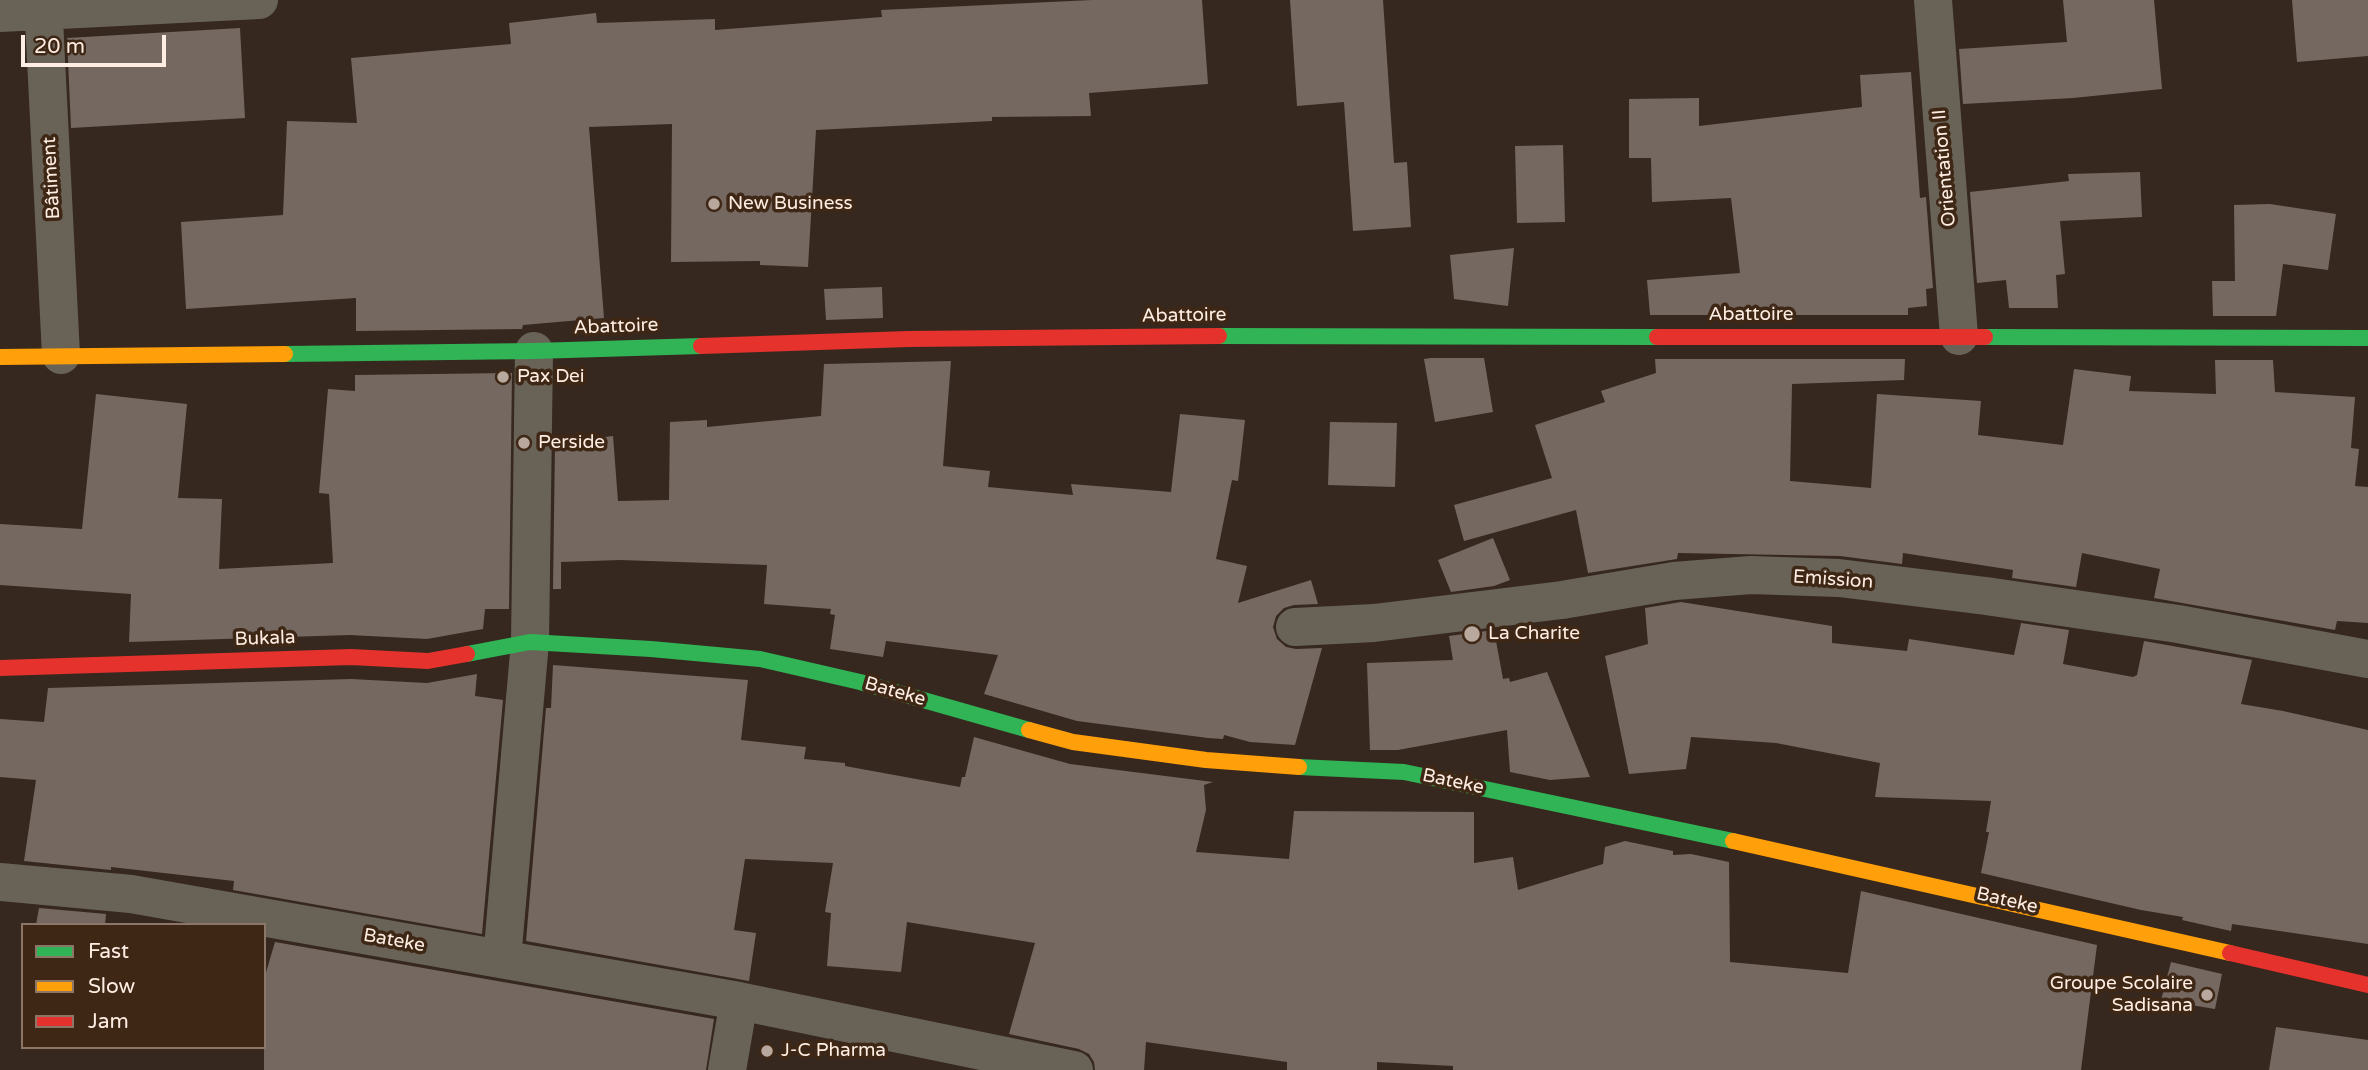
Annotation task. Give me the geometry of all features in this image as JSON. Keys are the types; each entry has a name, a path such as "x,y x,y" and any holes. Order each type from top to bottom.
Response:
{"street":[{"path":"0,13 43,6 259,0"},
{"name":"Orientation II","path":"1933,0 1959,337"},
{"name":"Bâtiment","path":"43,6 61,355"},
{"name":"Abattoire","path":"0,357 534,351 949,339 1251,336 2368,338"},
{"path":"502,959 530,642 534,351"},
{"name":"Emission","path":"1295,627 1374,623 1562,600 1674,581 1763,576 1839,578 2178,624 2368,659"},
{"name":"Bukala","path":"0,668 351,657 428,661 530,642"},
{"name":"Bateke","path":"530,642 760,659 860,682 1073,742 1219,761 1344,771 1404,772 1834,862 2368,985"},
{"name":"Bateke","path":"0,882 131,894 739,1001 1074,1070"},
{"path":"727,1070 739,1001"}],"building":[{"path":"1092,0 1202,0 1208,84 1089,93 1091,116 992,117 992,121 816,130 808,267 760,265 760,261 671,262 672,124 589,127 604,318 523,325 522,329 356,331 356,298 186,309 181,222 283,215 287,121 357,123 351,58 511,44 509,23 596,13 597,23 715,19 715,30 882,17 881,10"},
{"path":"1290,0 1383,0 1394,163 1407,162 1411,227 1353,231 1344,102 1297,106"},
{"path":"2063,0 2154,0 2162,89 2073,98 1963,104 1959,49 2067,42"},
{"path":"2292,0 2368,0 2368,56 2297,62"},
{"path":"240,28 245,118 71,128 67,38"},
{"path":"1911,72 1920,198 1926,197 1933,288 1926,289 1927,306 1908,308 1908,315 1650,315 1647,280 1740,273 1731,198 1652,202 1651,158 1629,158 1629,99 1699,98 1699,126 1862,107 1860,75"},
{"path":"1563,145 1565,222 1517,223 1515,146"},
{"path":"2140,172 2142,217 2060,221 2065,274 2056,275 2058,308 2009,308 2006,280 1977,283 1970,192 2069,181 2068,174"},
{"path":"2270,204 2336,214 2328,270 2283,264 2276,316 2213,316 2212,281 2235,281 2234,205"},
{"path":"1514,248 1508,306 1454,299 1450,255"},
{"path":"882,287 883,318 826,320 824,289"},
{"path":"1484,358 1493,412 1435,422 1424,359"},
{"path":"1655,359 1905,359 1904,380 1792,384 1790,481 1871,488 1877,394 1981,401 1978,435 2063,445 2074,369 2131,376 2129,391 2216,394 2215,360 2273,360 2275,392 2355,397 2351,448 2359,449 2355,486 2368,487 2368,623 2337,621 2335,630 2154,598 2160,569 2082,553 2076,587 2012,578 2013,570 1903,553 1902,564 1840,556 1678,553 1677,559 1588,573 1576,510 1464,541 1454,505 1552,478 1535,425 1605,402 1601,391 1656,373"},
{"path":"951,361 943,466 990,471 988,487 1073,495 1071,484 1171,492 1180,414 1245,420 1238,481 1232,480 1216,559 1247,566 1238,603 1311,580 1318,604 1284,608 1276,616 1273,627 1277,639 1286,647 1322,648 1295,745 1250,742 1224,735 1223,739 1208,738 1077,721 984,694 998,655 886,641 883,657 830,649 835,615 830,614 831,609 764,604 767,565 620,560 561,562 561,589 553,589 555,443 613,436 618,501 669,500 670,422 707,420 707,427 821,416 824,364"},
{"path":"512,373 509,609 485,609 483,629 427,639 350,635 129,642 131,594 0,585 0,524 82,529 96,394 187,404 178,498 222,499 219,569 333,563 329,494 319,493 328,389 355,391 355,375"},
{"path":"1330,422 1397,423 1395,487 1328,485"},
{"path":"1493,538 1510,580 1494,586 1451,592 1438,560"},
{"path":"1681,602 1832,626 1832,643 1907,651 1909,639 2014,655 2021,623 2069,630 2063,664 2133,677 2137,675 2144,641 2252,660 2241,704 2368,730 2368,944 2232,924 2231,931 2182,920 2183,917 1981,873 1989,832 1986,832 1991,801 1875,797 1880,763 1776,743 1691,737 1686,769 1629,774 1605,656 1648,644 1645,608"},
{"path":"1494,630 1503,679 1509,678 1510,682 1547,672 1590,777 1550,780 1510,772 1507,730 1398,750 1370,750 1367,663 1453,660 1449,636"},
{"path":"553,665 748,680 741,740 806,747 804,759 845,763 845,766 960,787 962,777 965,777 974,737 1070,764 1213,782 1204,785 1206,810 1196,852 1289,859 1294,811 1474,812 1474,863 1513,857 1518,890 1603,864 1605,847 1625,841 1673,851 1673,855 1691,854 1729,862 1730,962 1848,973 1861,891 2097,945 2081,1070 1453,1070 1453,1066 1377,1062 1377,1070 1287,1070 1287,1062 1146,1042 1144,1070 1095,1070 1089,1054 1079,1049 1009,1034 1035,943 907,922 901,972 827,966 831,913 825,912 833,863 745,859 734,930 756,933 749,981 526,941 546,708 551,708"},
{"path":"477,674 475,696 503,700 482,934 233,890 234,881 111,867 111,870 24,861 36,780 0,777 0,719 44,722 48,688 351,679 427,683"},
{"path":"39,908 106,914 105,923 36,923"},
{"path":"275,942 714,1019 706,1070 264,1070 266,972"},
{"path":"2171,962 2222,974 2215,1009 2161,1000"},
{"path":"2276,1027 2368,1040 2368,1070 2269,1070"}],"traffic: fast":[{"path":"1219,336 1657,337"},
{"path":"1985,337 2368,338"},
{"path":"285,354 701,346"},
{"path":"467,654 530,642 760,659 860,682 1029,730"},
{"path":"1299,767 1404,772 1733,841"}],"traffic: slow":[{"path":"0,357 285,354"},
{"path":"1029,730 1073,742 1206,760 1299,767"},
{"path":"1733,841 2230,953"}],"traffic: jam":[{"path":"701,346 908,339 1219,336"},
{"path":"1657,337 1985,337"},
{"path":"0,668 351,657 428,661 467,654"},
{"path":"2230,953 2368,985"}],"place":[{"name":"New Business","path":"714,204"},
{"name":"Pax Dei","path":"503,377"},
{"name":"Perside","path":"524,443"},
{"name":"La Charite","path":"1472,634"},
{"name":"Groupe Scolaire Sadisana","path":"2207,995"},
{"name":"J-C Pharma","path":"767,1051"}]}
